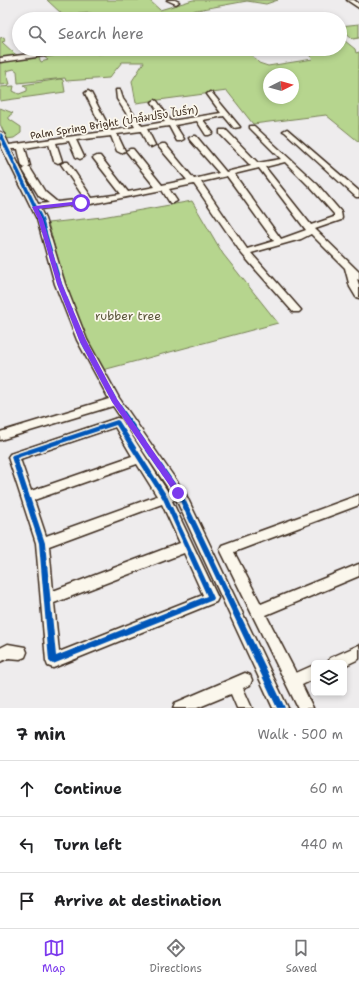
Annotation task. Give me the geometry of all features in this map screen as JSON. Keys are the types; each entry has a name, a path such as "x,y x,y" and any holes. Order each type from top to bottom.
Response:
{"street":[{"path":"170,0 176,2"},
{"path":"350,0 359,6"},
{"path":"0,60 29,56"},
{"path":"118,91 120,99 141,128 151,145"},
{"path":"88,93 111,133 173,201"},
{"path":"210,94 236,127"},
{"path":"155,102 180,139"},
{"name":"Palm Spring Bright (ปาล์มปริง ไบร์ท)","path":"6,148 21,147 225,114"},
{"path":"198,118 209,133"},
{"path":"245,252 279,242 310,230 338,218 339,215 314,186 252,127"},
{"path":"287,131 359,195"},
{"path":"223,132 258,166 310,230 359,277"},
{"path":"0,134 41,219 60,284 82,340 115,401 178,493 281,708"},
{"path":"194,138 226,174 279,242"},
{"path":"72,139 80,157"},
{"path":"52,142 61,162 91,202"},
{"path":"162,146 194,181 245,252 296,310"},
{"path":"21,147 26,168 42,194 56,205"},
{"path":"97,158 126,195"},
{"path":"35,207 91,202 162,188 285,160"},
{"path":"349,267 359,295"},
{"path":"0,436 115,401"},
{"path":"117,422 165,498 211,598 53,662 42,543 27,497 14,457 117,422"},
{"path":"27,497 140,458"},
{"path":"42,543 178,493"},
{"path":"306,708 226,549 359,500"},
{"path":"48,599 187,546"},
{"path":"258,612 359,570"},
{"path":"0,655 8,651 20,652"},
{"path":"342,660 359,652"},
{"path":"293,682 311,673"},
{"path":"180,708 239,682 245,708"}],"green space":[{"path":"47,0 149,0 160,10 193,0 278,0 266,4 247,1 186,12 60,12"},
{"path":"359,24 359,38 353,39 347,33 347,25"},
{"path":"4,37 5,41 2,42 12,51 12,56 21,56 0,59 0,38"},
{"path":"347,43 355,49 356,53 359,52 359,142 326,115 253,124 227,91 136,103 132,81 144,62 122,62 109,78 66,81 65,78 18,83 17,71 14,69 6,71 10,84 0,85 0,60 38,56 41,62 48,60 43,56 252,56 259,63 268,66 313,59 310,56 347,56"},
{"path":"60,79 63,80 65,92 0,101 0,87 14,86 13,91 19,94 27,91 27,87 23,85"},
{"path":"0,108 13,113 9,116 9,119 21,127 21,133 14,138 7,139 0,124"},
{"name":"rubber tree","path":"192,201 223,254 278,323 103,370 79,324 64,281 48,223 102,217"}],"cycle path":[{"path":"0,134 41,219 60,284 82,340 115,401 181,497 281,708"},
{"path":"117,422 165,498 211,598 53,661 42,543 14,457 117,422"}],"route":[{"path":"81,203 35,207 41,219 60,284 82,340 115,401 178,493"}]}
